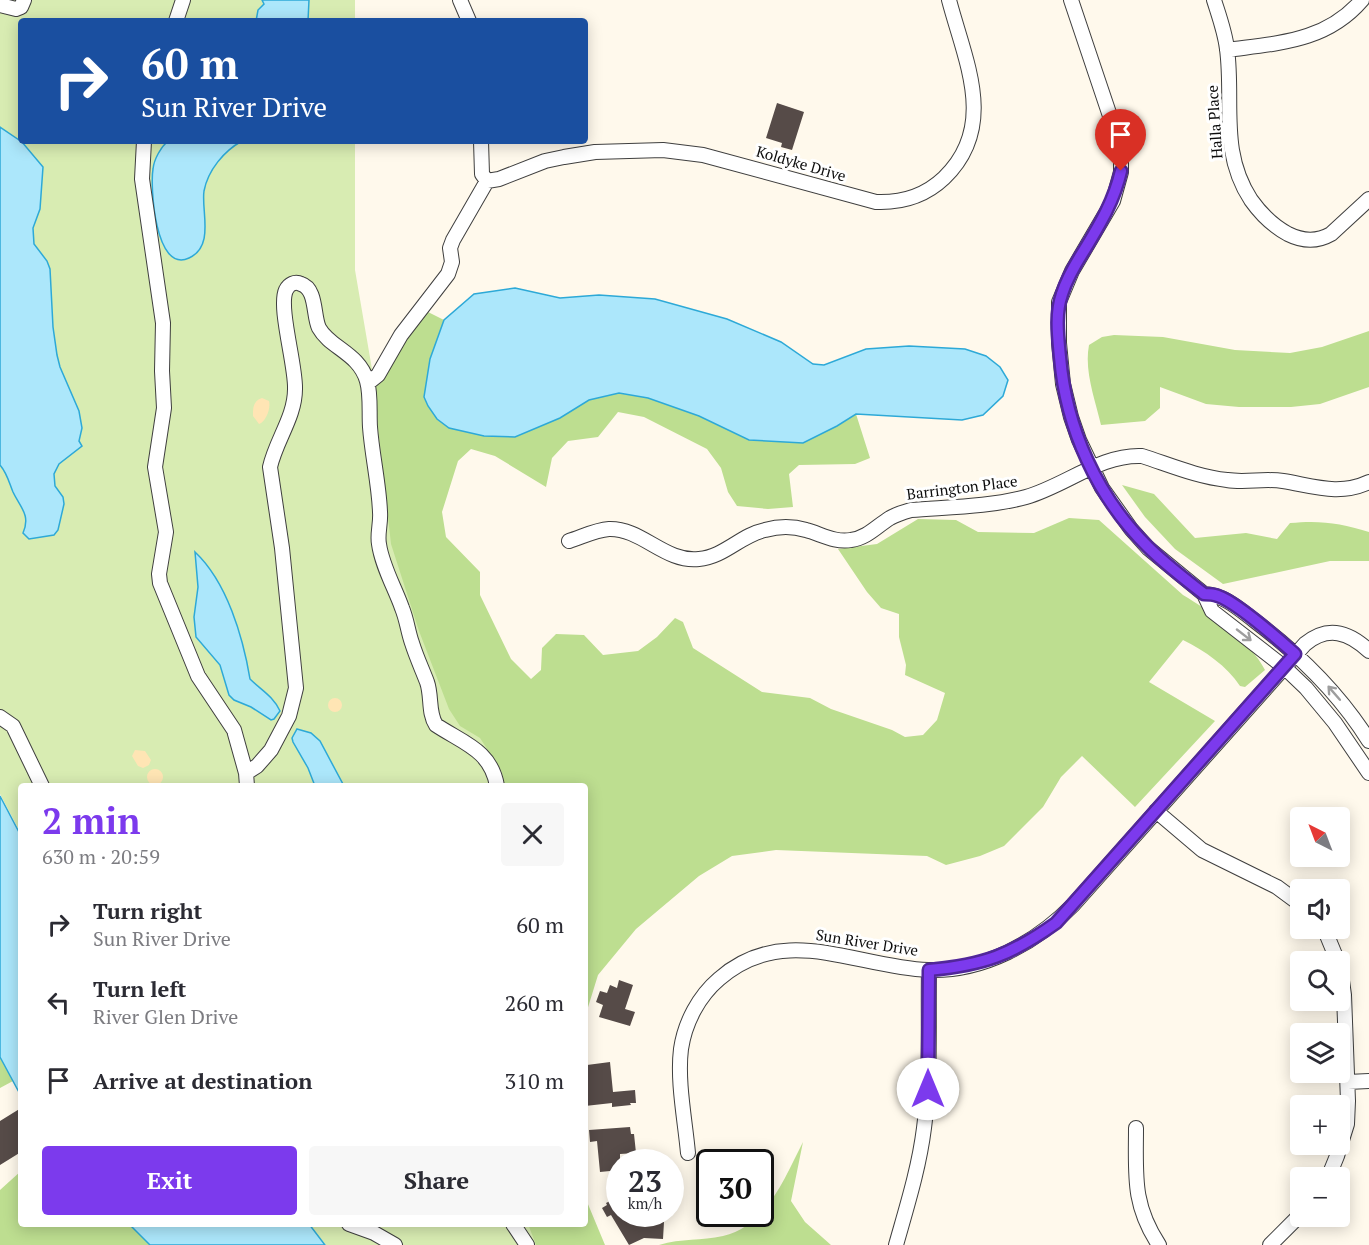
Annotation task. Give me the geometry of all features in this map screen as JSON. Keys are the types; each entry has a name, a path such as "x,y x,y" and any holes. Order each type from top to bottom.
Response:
{"street":[{"path":"0,5 16,9 21,7 24,0"},
{"path":"177,18 183,0"},
{"path":"460,0 468,18"},
{"name":"Koldyke Drive","path":"487,181 525,167 564,157 596,152 663,150 703,155 876,202 901,201 916,197 939,183 950,173 967,148 973,130 972,85 949,0"},
{"path":"1071,0 1113,124 1121,161 1121,171 1113,201 1072,271 1059,302 1059,343 1066,399 1079,440 1091,469 1112,504 1139,539 1204,594 1216,595 1226,600 1278,638 1289,660 1369,773"},
{"name":"Halla Place","path":"1214,0 1227,50 1230,135 1236,171 1249,196 1266,218 1293,237 1310,240 1324,238 1369,199"},
{"path":"1227,50 1302,39 1341,20 1362,0"},
{"path":"144,144 142,179 163,323 164,408 155,467 166,532 159,574 160,583 198,676 234,730 247,780"},
{"path":"368,383 378,375 401,335 448,274 452,262 450,248 453,240 487,181 482,174 481,146"},
{"path":"247,780 271,750 289,716 296,688 286,582 270,467 272,457 289,420 295,392 294,363 289,345 285,294 292,284 298,283 307,287 311,293 315,315 322,332 354,359 368,383 372,454 380,513 379,545 428,685 432,702 431,719 436,725 479,752 492,768 496,783"},
{"name":"Barrington Place","path":"569,541 594,532 624,531 639,536 667,552 690,559 709,557 753,534 772,528 795,528 836,540 851,540 871,532 899,513 1014,500 1051,488 1123,457 1142,456 1225,480 1270,479 1333,490 1352,489 1369,482"},
{"name":"Sun River Drive","path":"688,1153 681,1048 693,1013 706,992 724,974 735,966 767,952 800,949 929,970 975,964 1000,956 1035,938 1056,923 1310,639 1327,633 1349,636 1357,639 1369,651"},
{"path":"1289,660 1338,698 1369,741"},
{"path":"0,717 13,726 41,783"},
{"path":"1156,811 1202,850 1277,887 1290,897"},
{"path":"896,1245 917,1165 924,1125 928,1089 929,970"},
{"path":"1350,1082 1369,1081"},
{"path":"1332,1167 1347,1124 1348,1083"},
{"path":"1136,1128 1138,1202 1146,1224 1159,1245"},
{"path":"1270,1245 1290,1225"},
{"path":"357,1227 395,1245"},
{"path":"515,1227 527,1245"}],"green space":[{"path":"0,0 355,0 355,18 18,18 18,144 355,144 355,270 402,544 512,783 18,783 18,828 0,794"},
{"path":"426,311 444,320 430,359 515,437 560,418 589,400 619,393 648,398 699,416 749,440 804,442 856,414 870,458 855,464 799,465 789,474 793,507 768,509 737,506 728,492 721,468 707,449 644,417 618,412 598,437 568,441 552,458 546,487 495,456 471,449 458,461 442,512 446,537 480,572 480,595 511,659 531,679 541,670 542,648 556,634 584,635 603,655 638,651 657,637 675,618 683,622 693,648 762,692 810,698 831,709 892,730 905,737 923,735 937,720 945,693 905,675 906,665 899,637 899,614 881,608 867,592 838,549 877,544 918,519 956,520 978,532 1034,533 1069,518 1099,520 1183,595 1205,609 1240,638 1259,659 1265,670 1245,687 1240,686 1215,660 1183,640 1149,682 1215,721 1135,807 1082,756 1061,777 1043,807 1004,846 980,856 946,865 927,856 776,850 732,856 699,876 636,929 598,975 588,1007 588,783 504,783 502,772 480,738 460,726 449,709 419,631 391,544 375,387"},
{"path":"1369,331 1369,387 1320,404 1291,407 1239,407 1206,404 1160,387 1160,408 1145,421 1101,425 1091,385 1088,355 1089,345 1102,337 1114,335 1163,337 1235,350 1290,353 1322,347"},
{"path":"1122,485 1154,494 1195,538 1246,533 1277,539 1290,523 1330,523 1369,532 1369,561 1330,561 1223,584 1175,549 1145,517"},
{"path":"0,1057 13,1081 0,1088"},
{"path":"803,1142 791,1201 805,1222 831,1245 659,1245 723,1236 743,1227 774,1227 774,1196"},
{"path":"18,1174 18,1227 132,1227 150,1245 0,1245 0,1190"},
{"path":"588,1204 605,1245 536,1245 529,1227 588,1227"},
{"path":"311,1227 543,1227 550,1245 326,1245"}],"sand":[{"path":"262,398 269,401 269,407 266,418 259,424 253,416 253,410 255,403"},
{"path":"332,698 338,698 342,705 338,712 332,712 328,708 328,702"},
{"path":"135,750 145,751 151,760 149,765 143,768 138,766 132,756"},
{"path":"152,769 158,769 163,774 161,783 149,783 147,780 147,774"}],"water":[{"path":"262,0 309,0 308,18 257,18 258,10 264,4"},
{"path":"0,127 18,139 18,144 24,144 43,167 40,209 33,228 34,244 50,269 57,355 79,411 82,428 79,441 82,446 59,464 54,474 55,486 63,497 64,504 58,530 54,535 29,539 23,533 26,521 24,511 0,465"},
{"path":"165,144 238,144 223,156 206,183 204,237 197,252 189,258 178,259 169,253 157,226 152,178 155,161"},
{"path":"515,288 560,298 599,295 655,299 727,319 781,342 813,364 824,365 866,349 909,346 965,349 986,356 1000,367 1008,380 1003,396 983,415 962,420 856,414 803,443 749,440 699,416 648,398 619,393 589,400 560,418 515,437 484,436 449,428 437,419 424,397 430,359 444,320 474,294"},
{"path":"195,552 206,564 225,594 238,628 250,679 270,697 280,711 274,719 271,720 229,695 220,665 196,637 194,617 198,587"},
{"path":"297,729 311,733 320,741 342,783 314,783 292,738"},
{"path":"0,796 18,830 18,1090 0,1057"},
{"path":"132,1227 311,1227 325,1245 150,1245"}],"building":[{"path":"777,103 804,112 792,150 781,147 782,143 766,138"},
{"path":"619,980 633,985 625,1009 635,1012 630,1026 599,1017 603,1005 596,1002 600,991 607,993 610,985 617,988"},
{"path":"610,1062 613,1092 635,1090 636,1103 612,1107 612,1103 588,1106 588,1065"},
{"path":"18,1110 18,1154 0,1165 0,1121"},
{"path":"630,1127 631,1134 634,1134 636,1149 606,1149 606,1171 600,1172 597,1141 590,1142 589,1130"},
{"path":"618,1227 664,1227 663,1239 644,1238 629,1245"}],"route":[{"path":"928,1089 929,970 975,964 1000,956 1035,938 1056,923 1295,654 1278,638 1226,600 1216,595 1204,594 1148,548 1108,498 1091,469 1079,440 1063,384 1058,326 1059,302 1072,271 1113,201 1121,171"}]}
